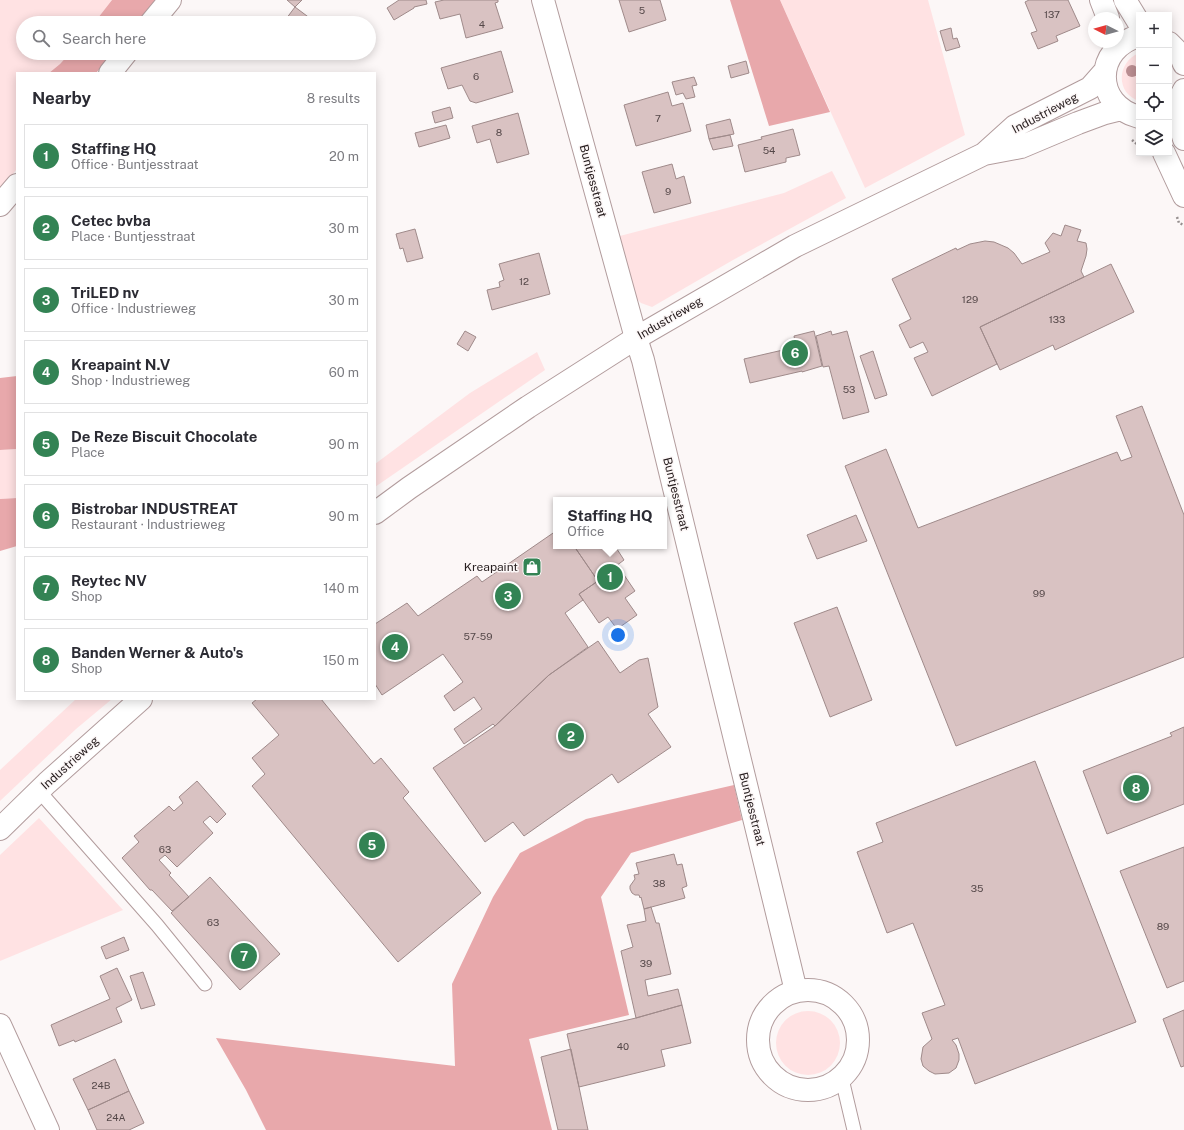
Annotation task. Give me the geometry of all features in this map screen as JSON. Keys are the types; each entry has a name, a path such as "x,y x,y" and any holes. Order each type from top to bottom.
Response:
{"street":[{"path":"157,16 170,0"},
{"name":"Buntjesstraat","path":"543,0 643,360 796,991"},
{"path":"1101,0 1106,12"},
{"path":"1125,0 1136,19"},
{"name":"Industrieweg","path":"984,154 1015,126 1090,88 1110,55 1119,46 1136,37"},
{"path":"1175,43 1184,64"},
{"name":"Industrieweg","path":"1110,55 1105,81 1108,92 1113,101 1130,113"},
{"path":"111,72 120,60"},
{"path":"1177,100 1179,123 1184,139"},
{"name":"Industrieweg","path":"376,512 408,488 528,407 636,338 795,246 984,154 1021,147 1105,113 1130,113"},
{"path":"1165,156 1184,196"},
{"path":"0,205 16,186"},
{"name":"Industrieweg","path":"0,829 39,791 140,700"},
{"path":"813,990 830,994 843,1004 853,1017 858,1033 858,1050 852,1066 842,1079 827,1087 811,1091 795,1089 780,1082 768,1071 760,1056 758,1040 761,1023 773,1005 781,998 796,991 813,990"},
{"path":"0,1025 48,1130"}],"lane":[{"path":"39,791 157,926 205,984"},
{"path":"842,1079 854,1130"}],"shaded area":[{"path":"0,0 112,0 99,16 16,16 16,60 64,60 50,72 16,72 16,170 1,190"},
{"path":"112,0 157,0 144,16 99,16"},
{"path":"730,0 780,0 830,112 769,126"},
{"path":"780,0 928,0 965,135 865,188"},
{"path":"1136,55 1136,100 1131,97 1126,91 1123,85 1122,77 1126,63"},
{"path":"64,60 107,60 97,72 50,72"},
{"path":"832,171 846,198 733,260 652,307 641,303 634,296 616,237 784,193"},
{"path":"537,352 545,370 376,486 376,463 470,393"},
{"path":"16,376 16,449 0,450 0,378"},
{"path":"16,449 16,498 0,499 0,450"},
{"path":"16,498 16,546 0,551 0,499"},
{"path":"75,700 111,700 76,729 0,801 0,770"},
{"path":"734,785 742,820 631,853 601,897 629,1015 529,1039 552,1130 266,1130 246,1090 216,1038 455,1066 452,984 493,897 520,853 586,819"},
{"path":"39,818 123,910 0,961 0,855"},
{"path":"808,1011 820,1013 831,1020 838,1031 840,1043 838,1055 831,1066 820,1073 808,1075 796,1073 785,1066 778,1055 776,1043 778,1031 785,1020 796,1013"}],"building":[{"path":"287,0 302,0 295,7"},
{"path":"399,0 426,0 427,4 414,7 394,20 387,8"},
{"path":"444,0 498,0 498,2 495,3 503,28 466,38 460,14 440,19 435,2"},
{"path":"619,0 660,0 666,20 629,32"},
{"path":"1029,0 1068,0 1080,26 1056,36 1058,41 1038,49 1031,33 1037,31 1025,2"},
{"path":"295,7 307,16 288,16"},
{"path":"951,28 953,39 957,38 960,47 946,51 940,31"},
{"path":"501,51 513,92 476,103 470,101 462,85 448,89 441,68"},
{"path":"746,61 749,73 731,78 728,66"},
{"path":"694,77 697,85 692,86 695,97 686,99 683,93 676,95 672,82"},
{"path":"668,92 672,106 683,103 691,131 636,146 624,105"},
{"path":"450,107 453,118 435,123 432,112"},
{"path":"518,113 529,154 497,163 490,139 477,143 472,126"},
{"path":"730,119 734,134 709,139 706,125"},
{"path":"446,125 450,138 419,147 415,133"},
{"path":"793,129 800,155 786,158 786,162 745,172 738,145 762,139 761,137"},
{"path":"730,135 733,146 713,150 709,139"},
{"path":"672,164 676,179 684,176 691,203 654,213 642,172"},
{"path":"1065,225 1081,230 1077,241 1086,243 1086,256 1081,271 1084,277 980,327 997,364 932,396 914,358 928,352 923,342 910,348 899,325 911,319 892,279 956,248 957,250 970,244 985,241 994,242 1008,248 1014,253 1022,264 1050,252 1045,243 1053,233 1061,236"},
{"path":"415,229 423,258 407,262 403,248 400,249 396,234"},
{"path":"539,253 550,294 492,310 487,290 500,287 499,282 504,280 499,264"},
{"path":"1111,264 1134,312 1055,350 1053,345 1000,370 980,327"},
{"path":"465,331 476,337 468,351 457,344"},
{"path":"814,331 822,366 802,372 750,383 744,359 796,347 794,336"},
{"path":"831,331 832,335 847,331 869,412 843,419 829,366 823,367 816,336"},
{"path":"873,351 887,395 875,399 860,356"},
{"path":"1142,406 1184,515 1184,657 956,746 845,466 886,449 918,528 1117,452 1121,461 1132,457 1116,416"},
{"path":"856,515 867,541 817,559 807,535"},
{"path":"553,533 553,549 576,549 598,581 579,594 583,600 565,613 588,647 549,675 495,726 493,724 464,744 454,729 482,709 474,697 454,711 444,696 463,682 443,654 382,695 376,686 376,623 407,603 418,616 477,576 482,582"},
{"path":"576,549 617,549 624,560 616,566 635,591 625,598 637,615 617,629 608,617 599,623 579,594 598,581"},
{"path":"837,607 872,700 830,717 794,623"},
{"path":"598,641 620,673 639,660 648,658 658,707 648,714 671,747 618,783 612,774 524,836 513,822 485,842 433,768 495,726 549,675"},
{"path":"256,700 322,700 374,764 381,758 409,792 403,798 481,893 398,962 252,786 265,774 252,758 279,735 252,703"},
{"path":"1184,727 1184,804 1107,834 1083,771 1172,736 1170,733"},
{"path":"1035,761 1136,1022 975,1084 958,1038 952,1040 956,1045 959,1054 959,1060 956,1068 949,1073 935,1074 923,1066 921,1059 923,1047 932,1039 922,1013 945,1005 913,923 887,933 857,852 883,842 876,823"},
{"path":"197,781 226,814 217,823 210,816 203,822 213,833 177,867 165,855 159,860 171,873 169,875 189,897 172,911 152,890 150,890 122,858 139,842 134,836 169,806 174,811 183,803 179,797"},
{"path":"1184,847 1184,981 1167,988 1120,871"},
{"path":"674,854 677,865 682,864 687,886 682,888 685,898 644,909 641,897 640,898 639,895 632,893 630,889 630,886 635,879 634,875 639,874 636,863"},
{"path":"210,877 280,954 240,990 171,913"},
{"path":"651,907 656,923 659,923 671,974 645,980 648,996 678,989 682,1005 636,1018 621,951 633,947 627,925 646,921 644,909"},
{"path":"124,937 129,950 106,959 101,947"},
{"path":"117,968 132,1000 116,1008 122,1022 75,1042 74,1040 59,1046 51,1025 110,999 100,976"},
{"path":"143,972 155,1005 141,1009 130,976"},
{"path":"682,1005 691,1043 661,1050 665,1066 579,1087 567,1034 636,1018"},
{"path":"1184,1010 1184,1066 1181,1067 1163,1019"},
{"path":"571,1049 588,1130 558,1130 541,1057"},
{"path":"115,1059 129,1091 88,1110 73,1079"},
{"path":"129,1091 144,1123 129,1130 97,1130 88,1110"}],"place":[{"name":"Bistrobar INDUSTREAT","path":"795,353"},
{"name":"Kreapaint","path":"532,567"},
{"name":"Staffing HQ","path":"610,577"},
{"name":"TriLED nv","path":"508,596"},
{"name":"Kreapaint N.V","path":"395,647"},
{"name":"Cetec bvba","path":"571,736"},
{"name":"Banden Werner & Auto's","path":"1136,788"},
{"name":"De Reze Biscuit Chocolate","path":"372,845"},
{"name":"Reytec NV","path":"244,956"}]}
